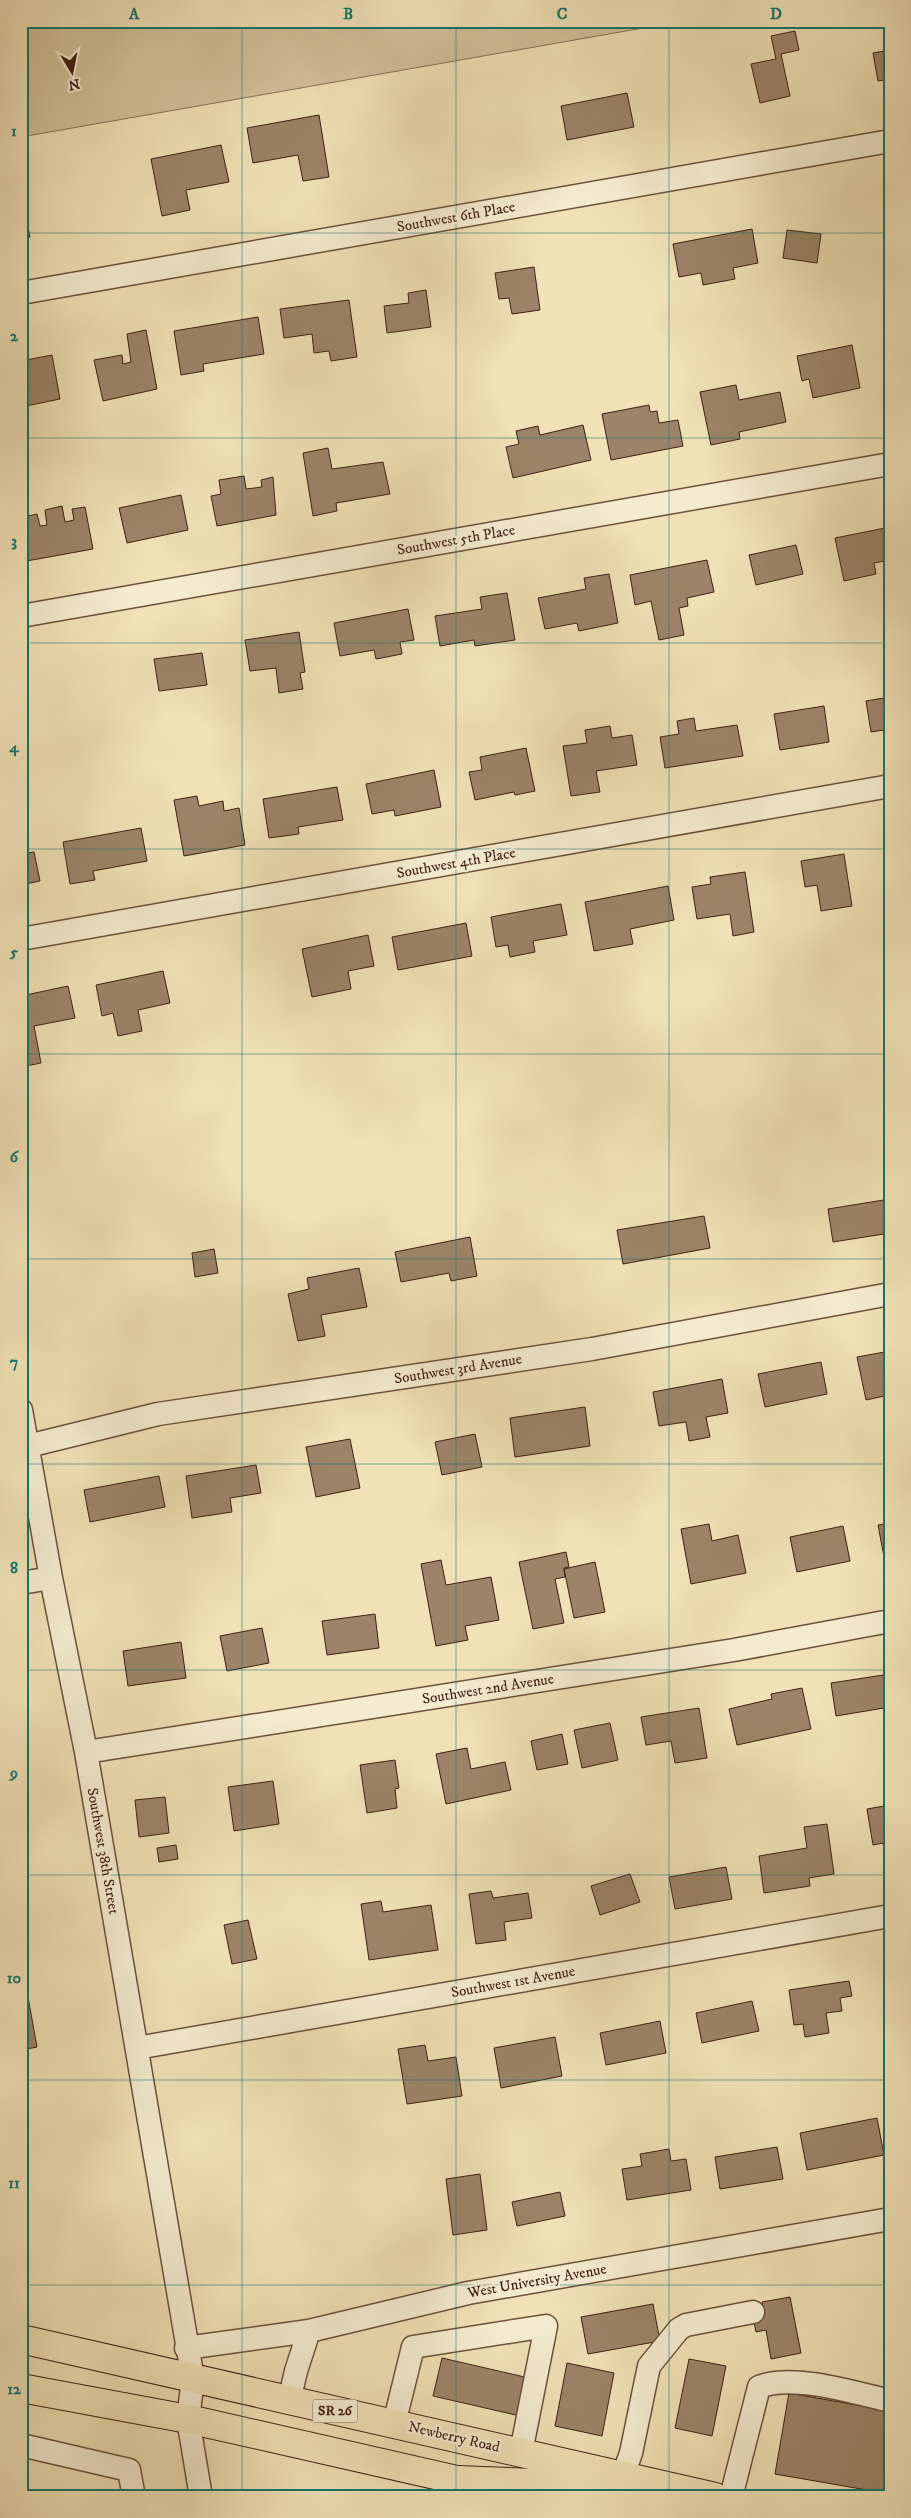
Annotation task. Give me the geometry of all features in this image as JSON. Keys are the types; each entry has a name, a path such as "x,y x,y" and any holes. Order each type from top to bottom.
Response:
{"main road":[{"name":"SR 26","path":"21,2340 193,2379"},
{"name":"Newberry Road","path":"193,2379 715,2497"},
{"path":"21,2388 188,2419 532,2497"},
{"path":"458,2480 536,2483 584,2494 595,2493 623,2476"}],"street":[{"name":"Southwest 6th Place","path":"21,293 890,141"},
{"name":"Southwest 5th Place","path":"21,616 890,464"},
{"name":"Southwest 4th Place","path":"21,939 890,786"},
{"name":"Southwest 3rd Avenue","path":"28,1446 158,1414 592,1349 890,1294"},
{"name":"Southwest 38th Street","path":"21,1410 51,1578 86,1752 186,2348 193,2379 188,2419 201,2497"},
{"path":"21,1583 51,1578"},
{"name":"Southwest 2nd Avenue","path":"86,1752 724,1652 890,1621"},
{"name":"Southwest 1st Avenue","path":"137,2048 890,1916"},
{"name":"West University Avenue","path":"186,2348 309,2331 468,2293 890,2219"},
{"path":"623,2476 631,2453 649,2366 663,2347 679,2329 686,2325 753,2312"},
{"path":"394,2424 413,2347 546,2326 521,2452"},
{"path":"289,2401 296,2371 309,2331"},
{"path":"731,2497 759,2387 768,2383 793,2382 836,2388 890,2402"},
{"path":"21,2445 129,2470 134,2497"}],"shaded area":[{"path":"21,21 683,21 21,137"}],"building":[{"path":"795,31 799,50 781,54 790,96 760,103 751,64 776,59 771,36"},
{"path":"890,50 890,79 878,81 873,53"},
{"path":"627,93 634,127 567,140 561,106"},
{"path":"319,115 329,177 303,181 298,155 253,163 247,128"},
{"path":"221,145 229,182 186,190 190,210 162,216 151,159"},
{"path":"21,194 30,237 21,238"},
{"path":"752,229 758,263 733,268 735,279 703,285 701,273 679,277 673,244"},
{"path":"787,230 821,234 817,263 783,258"},
{"path":"534,267 540,310 512,314 509,298 499,299 495,273"},
{"path":"426,290 431,327 387,333 384,306 409,303 408,293"},
{"path":"349,300 357,357 331,361 329,351 314,353 312,334 284,338 280,309"},
{"path":"258,317 264,354 203,364 204,371 181,375 174,331"},
{"path":"146,330 157,389 103,401 94,360 122,355 123,364 131,362 127,334"},
{"path":"852,345 860,388 813,398 809,379 802,381 797,356"},
{"path":"52,355 60,399 21,407 21,361"},
{"path":"736,385 739,400 780,392 786,422 739,432 740,439 711,445 700,392"},
{"path":"649,405 650,412 657,411 659,423 678,420 683,446 611,460 602,414"},
{"path":"583,425 591,460 513,478 506,447 519,444 516,431 538,426 540,435"},
{"path":"328,448 332,469 383,462 390,494 336,503 337,511 313,516 303,453"},
{"path":"244,476 246,489 262,487 261,480 273,477 276,515 217,526 211,496 221,494 219,480"},
{"path":"181,495 188,530 127,543 119,508"},
{"path":"62,506 65,522 74,520 72,509 85,507 93,549 21,562 21,530 26,529 24,517 37,514 40,526 47,525 45,510"},
{"path":"890,527 890,560 874,563 876,574 844,581 835,538"},
{"path":"796,545 803,574 756,585 749,555"},
{"path":"707,560 714,592 687,598 688,606 679,608 684,635 659,640 651,601 635,605 630,575"},
{"path":"609,574 618,623 579,631 577,623 545,629 538,598 586,589 584,578"},
{"path":"507,593 515,640 475,646 474,640 440,646 435,616 482,609 480,597"},
{"path":"408,609 414,640 400,642 402,654 376,659 374,650 340,656 334,623"},
{"path":"299,632 305,672 300,673 303,689 279,693 276,668 250,671 245,640"},
{"path":"202,653 207,685 159,691 154,659"},
{"path":"890,697 890,729 871,732 866,701"},
{"path":"824,706 829,742 780,750 774,714"},
{"path":"694,718 696,731 737,725 743,756 665,768 660,737 679,734 677,721"},
{"path":"610,726 612,738 632,735 637,765 596,771 600,792 571,796 563,746 587,743 585,730"},
{"path":"526,748 535,791 515,795 514,792 475,800 469,772 482,770 480,757"},
{"path":"434,770 441,807 395,816 394,810 372,814 366,784"},
{"path":"337,787 343,820 298,827 299,834 269,838 263,799"},
{"path":"197,796 199,806 223,801 224,811 239,808 245,845 184,856 174,800"},
{"path":"141,828 147,861 93,871 95,880 70,884 63,842"},
{"path":"34,852 40,881 21,885 21,854"},
{"path":"844,854 852,906 821,911 817,885 805,887 801,861"},
{"path":"745,872 754,932 733,936 730,914 697,919 692,887 711,884 710,877"},
{"path":"668,886 674,920 630,929 633,944 594,951 585,902"},
{"path":"561,904 567,935 533,941 535,952 510,957 508,945 496,947 491,917"},
{"path":"466,923 472,956 398,970 392,937"},
{"path":"368,935 374,966 348,971 351,989 312,997 302,949"},
{"path":"163,971 170,1003 138,1010 142,1031 118,1036 113,1013 102,1016 96,985"},
{"path":"68,986 75,1018 34,1026 41,1063 21,1067 21,996"},
{"path":"890,1199 890,1233 833,1242 828,1209"},
{"path":"704,1216 710,1248 623,1264 617,1230"},
{"path":"470,1237 477,1276 451,1281 449,1273 401,1282 395,1252"},
{"path":"214,1249 218,1273 195,1277 192,1253"},
{"path":"359,1268 367,1307 321,1315 325,1336 298,1341 288,1294 309,1289 307,1278"},
{"path":"890,1351 890,1383 887,1384 889,1395 866,1400 857,1357"},
{"path":"821,1362 827,1394 765,1407 758,1374"},
{"path":"722,1379 728,1413 706,1417 710,1437 689,1441 686,1422 659,1426 653,1392"},
{"path":"585,1407 590,1446 515,1457 510,1418"},
{"path":"475,1434 482,1467 442,1475 435,1442"},
{"path":"350,1439 360,1488 316,1497 306,1447"},
{"path":"256,1465 261,1493 230,1498 232,1512 192,1518 186,1476"},
{"path":"159,1476 165,1507 90,1522 84,1490"},
{"path":"890,1523 890,1556 884,1557 878,1525"},
{"path":"709,1524 712,1541 738,1535 746,1573 691,1584 681,1529"},
{"path":"843,1526 850,1561 797,1572 790,1537"},
{"path":"566,1552 569,1567 564,1568 565,1577 555,1579 564,1623 533,1629 519,1562"},
{"path":"441,1560 446,1585 491,1577 499,1620 465,1626 468,1640 436,1646 421,1564"},
{"path":"595,1562 605,1612 574,1618 564,1569"},
{"path":"375,1614 379,1648 327,1655 322,1621"},
{"path":"262,1628 269,1663 227,1671 220,1636"},
{"path":"181,1642 186,1678 128,1686 123,1651"},
{"path":"890,1674 890,1707 836,1716 831,1683"},
{"path":"802,1688 811,1729 737,1745 729,1709 772,1699 771,1694"},
{"path":"699,1708 707,1758 675,1763 671,1741 646,1745 641,1717"},
{"path":"610,1723 618,1760 582,1768 574,1730"},
{"path":"562,1734 568,1764 537,1770 531,1741"},
{"path":"467,1748 471,1769 505,1762 511,1790 446,1804 436,1754"},
{"path":"395,1760 399,1788 395,1789 397,1808 367,1813 360,1765"},
{"path":"273,1781 279,1824 234,1831 228,1787"},
{"path":"165,1797 169,1833 139,1837 135,1800"},
{"path":"890,1805 890,1872 888,1872 883,1843 873,1845 867,1809"},
{"path":"827,1824 834,1874 809,1878 810,1886 764,1893 759,1856 807,1848 804,1827"},
{"path":"176,1845 178,1859 159,1862 157,1848"},
{"path":"726,1867 732,1899 675,1909 669,1877"},
{"path":"630,1874 640,1902 600,1915 591,1886"},
{"path":"491,1891 493,1898 528,1893 532,1918 504,1922 506,1940 476,1944 469,1894"},
{"path":"381,1901 383,1912 431,1905 438,1950 369,1960 361,1904"},
{"path":"248,1920 257,1959 232,1964 224,1925"},
{"path":"849,1981 852,1996 840,1998 842,2011 826,2013 829,2033 805,2037 803,2024 794,2025 789,1990"},
{"path":"28,1997 37,2047 21,2050 21,1999"},
{"path":"752,2001 759,2031 702,2043 696,2013"},
{"path":"660,2021 666,2053 606,2065 600,2033"},
{"path":"555,2037 562,2076 501,2088 494,2048"},
{"path":"425,2045 428,2061 456,2057 462,2096 407,2104 398,2049"},
{"path":"877,2118 884,2155 807,2170 800,2133"},
{"path":"777,2147 783,2179 720,2189 715,2157"},
{"path":"669,2149 671,2161 686,2159 691,2190 627,2200 622,2169 642,2166 640,2154"},
{"path":"480,2174 487,2230 453,2235 446,2179"},
{"path":"560,2192 565,2216 517,2226 512,2202"},
{"path":"790,2297 801,2353 771,2359 766,2330 756,2332 753,2317 764,2315 762,2302"},
{"path":"653,2304 660,2341 588,2354 581,2317"},
{"path":"442,2358 529,2378 520,2416 433,2396"},
{"path":"689,2359 726,2366 712,2436 675,2428"},
{"path":"567,2363 614,2373 602,2436 555,2426"},
{"path":"789,2393 890,2411 890,2494 775,2474"}]}
